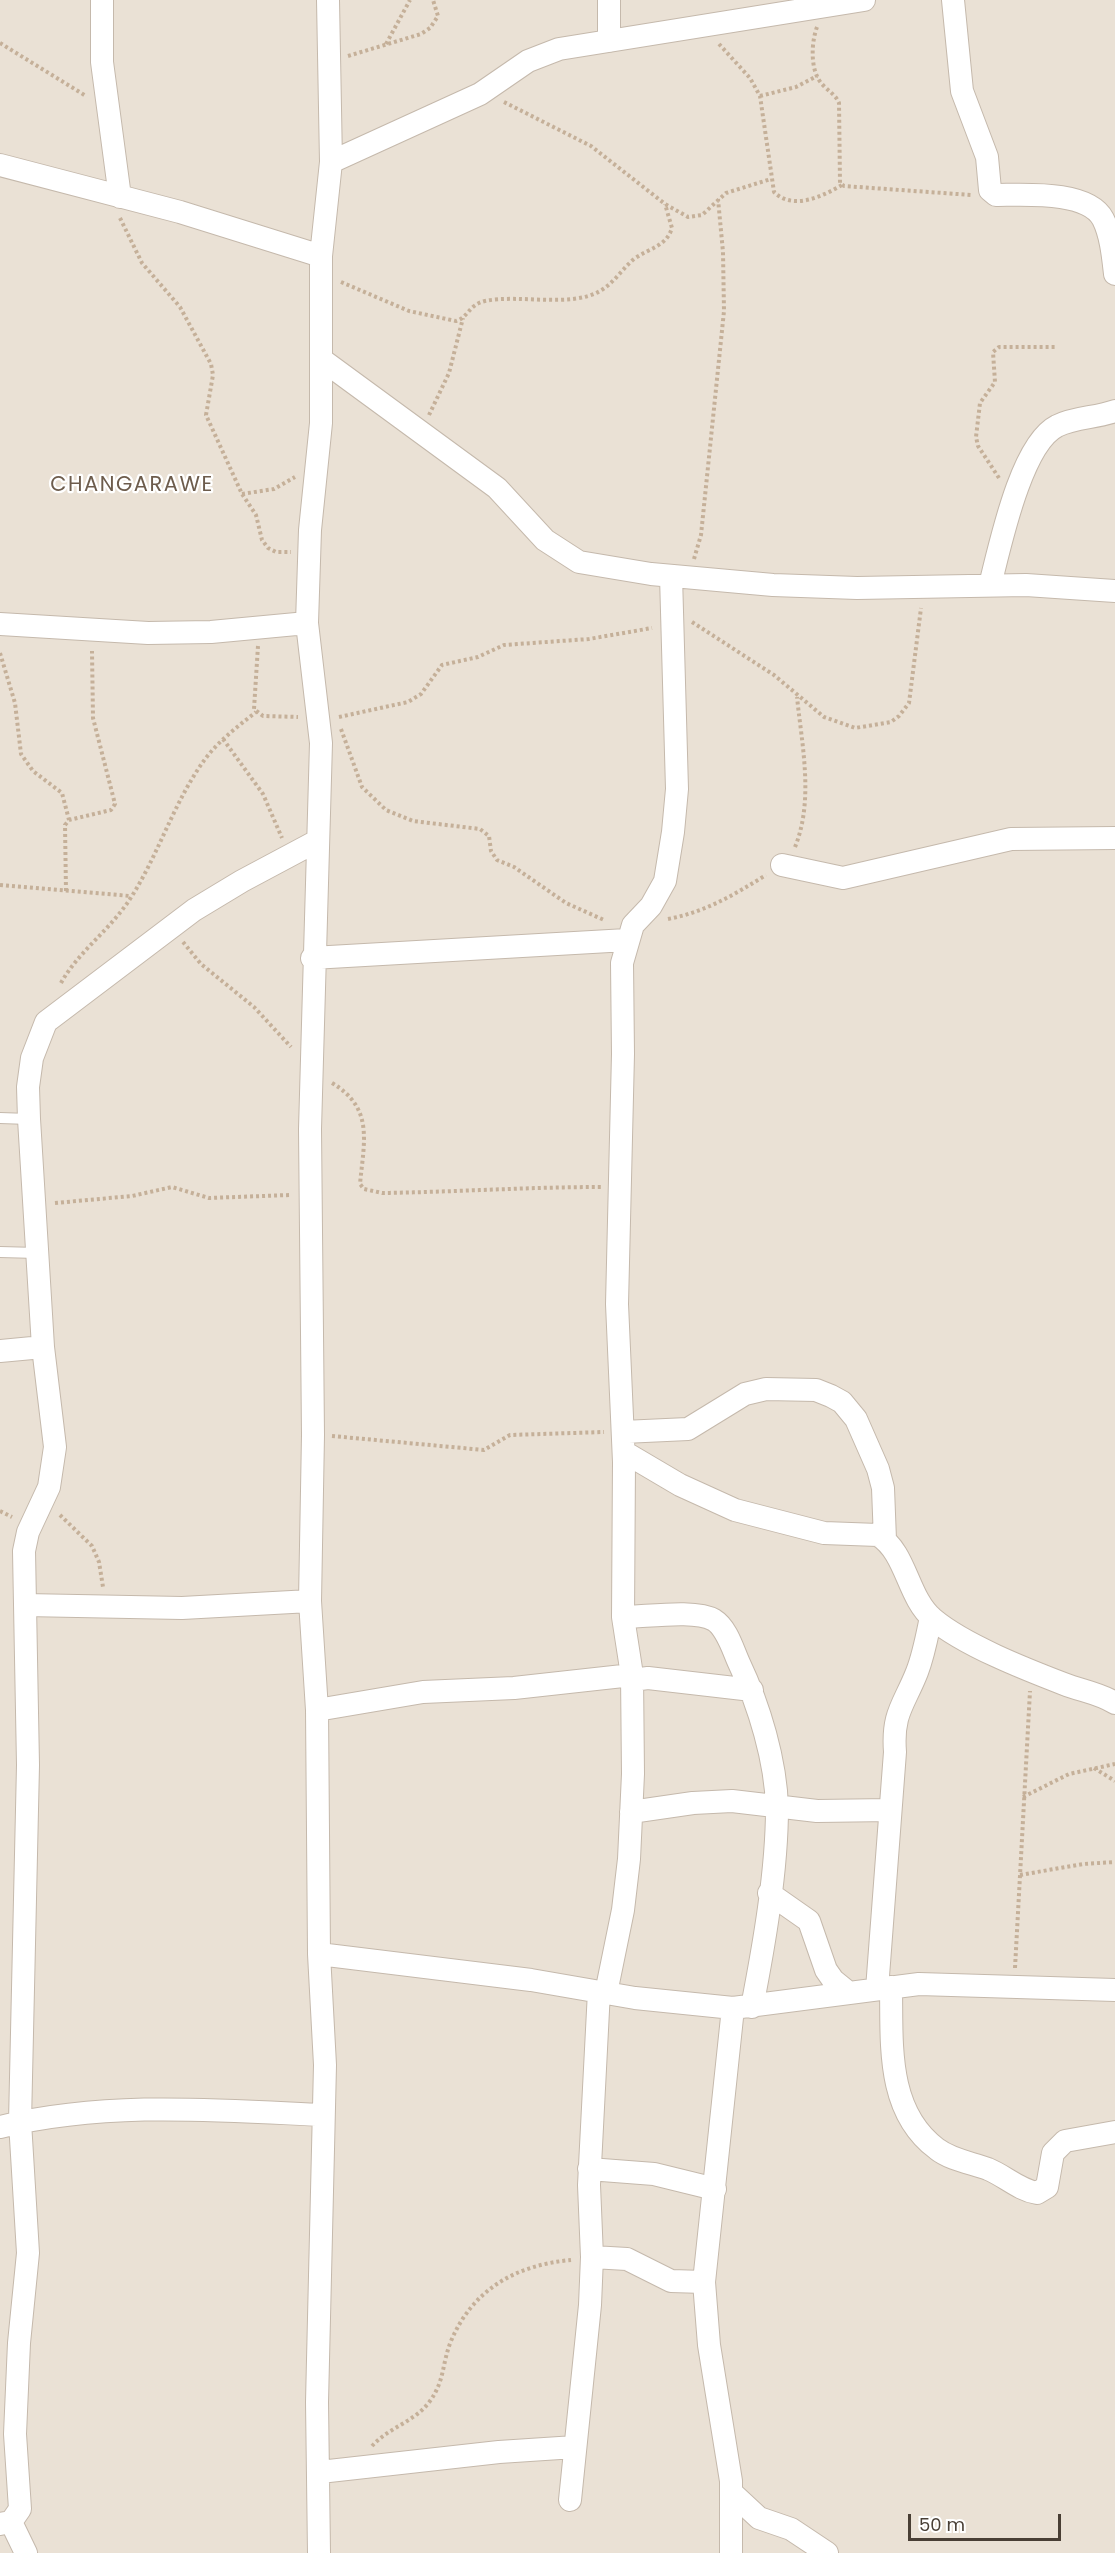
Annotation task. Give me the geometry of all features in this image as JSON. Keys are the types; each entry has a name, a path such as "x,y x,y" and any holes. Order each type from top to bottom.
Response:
{"street":[{"path":"102,0 102,62 116,196"},
{"path":"319,2553 320,2472 317,2402 325,2065 319,1954 317,1710 310,1601 313,1435 310,1069 317,841 325,719 307,623 309,550 321,423 321,264 331,162 328,0"},
{"path":"609,0 609,41"},
{"path":"331,162 480,94 528,61 560,49 864,0"},
{"path":"953,0 962,91 985,151 989,189 994,194 1051,195 1093,208 1103,219 1115,274"},
{"path":"0,165 116,196 321,264"},
{"path":"321,359 497,488 546,540 565,555 599,567 680,577 794,586 990,585 1115,591"},
{"path":"990,585 1014,498 1040,437 1057,425 1115,411"},
{"path":"570,2500 589,2315 592,2257 589,2169 603,1992 623,1910 631,1812 632,1677 623,1617 623,1442 617,1304 623,1054 622,963 630,932 651,906 665,881 673,832 677,789 671,609 680,577"},
{"path":"0,624 148,633 259,629 307,623"},
{"path":"782,865 843,878 1011,839 1115,838"},
{"path":"26,2553 6,2523 20,2509 15,2434 19,2343 28,2253 10,2125 28,1765 26,1541 49,1487 55,1447 43,1347 34,1210 28,1087 32,1058 46,1022 165,929 242,880 317,841"},
{"path":"312,958 630,932"},
{"path":"0,1351 43,1347"},
{"path":"623,1442 688,1429 746,1394 766,1389 816,1390 831,1396 842,1402 856,1419 878,1469 883,1488 885,1540 931,1617 980,1647 1065,1684 1104,1696 1115,1703"},
{"path":"623,1442 680,1485 735,1510 824,1533 872,1534 885,1540"},
{"path":"25,1605 182,1608 310,1601"},
{"path":"623,1617 699,1615 714,1621 724,1631 752,1690 765,1733 777,1807 766,1936 743,2008 715,2189 704,2282 710,2345 731,2492 731,2553"},
{"path":"931,1617 922,1658 897,1711 890,1810 884,1988 892,2067 899,2095 922,2133 937,2149 999,2174 1027,2191 1038,2193 1047,2187 1053,2153 1065,2140 1115,2132"},
{"path":"317,1710 423,1692 514,1688 632,1677 752,1690"},
{"path":"631,1812 713,1802 817,1812 890,1810"},
{"path":"769,1893 809,1922 826,1970 849,1993"},
{"path":"319,1954 531,1980 603,1992 743,2008 919,1984 1115,1990"},
{"path":"10,2125 119,2110 177,2108 323,2115"},
{"path":"589,2169 654,2174 715,2189"},
{"path":"592,2257 627,2259 671,2281 704,2282"},
{"path":"320,2472 499,2452 575,2447"},
{"path":"731,2492 759,2517 791,2529 827,2553"}],"lane":[{"path":"0,1118 29,1119"},
{"path":"0,1252 37,1253"}],"path":[{"path":"386,44 410,0"},
{"path":"330,60 417,36 430,28 438,16 433,0"},
{"path":"820,24 814,42 816,76 839,103 839,180 842,185"},
{"path":"703,25 750,78 760,96 771,179 774,192 783,198 815,199 842,185 974,195 994,194"},
{"path":"0,43 106,107"},
{"path":"760,96 796,87 816,76"},
{"path":"480,94 511,104 591,146 665,204 684,216 695,217 706,212 718,199 729,192 771,179"},
{"path":"116,196 133,248 180,307 211,364 213,375 206,415 242,495 256,515 260,535 267,548 281,553 309,550"},
{"path":"680,577 701,535 724,311 723,252 718,199"},
{"path":"421,432 448,373 464,317 470,307 484,301 584,298 599,292 634,260 666,240 672,228 665,204"},
{"path":"321,264 409,310 456,321 464,317"},
{"path":"1014,498 989,464 976,437 978,408 995,382 992,355 999,347 1056,347"},
{"path":"242,495 274,489 317,465"},
{"path":"256,712 263,716 325,719 408,702 421,694 442,664 478,657 504,645 589,639 650,629 657,626 671,609 774,675 797,697 824,717 844,726 879,725 899,716 909,703 923,587"},
{"path":"69,820 111,810 115,804 93,718 92,629"},
{"path":"57,990 72,966 108,930 131,897 196,772 223,739 256,712 259,629"},
{"path":"0,653 15,703 21,754 33,771 62,793 69,820 64,832 66,891"},
{"path":"325,719 344,733 363,787 386,810 413,821 480,828 489,836 491,850 497,860 514,867 543,890 588,913 614,922 630,932 692,915 735,895 782,865 796,846 805,801 805,772 797,697"},
{"path":"223,739 263,794 290,855"},
{"path":"0,885 131,897"},
{"path":"165,929 184,944 201,964 254,1007 310,1069 345,1090 359,1105 363,1122 360,1184 367,1190 382,1194 496,1191 531,1186 620,1188"},
{"path":"34,1210 50,1204 132,1196 172,1187 209,1198 310,1195"},
{"path":"313,1435 484,1450 510,1435 623,1442"},
{"path":"49,1487 62,1519 86,1537 92,1546 99,1562 102,1586 114,1607"},
{"path":"1014,1987 1032,1669"},
{"path":"1023,1797 1069,1774 1115,1764"},
{"path":"1094,1767 1115,1781"},
{"path":"1020,1875 1083,1864 1115,1862"},
{"path":"368,2449 388,2431 415,2417 428,2404 443,2380 452,2340 474,2303 487,2289 537,2265 592,2257"}],"shaded area":[{"path":"0,0 1115,0 1115,2553 0,2553"}],"district":[{"name":"CHANGARAWE","path":"132,486"}]}
